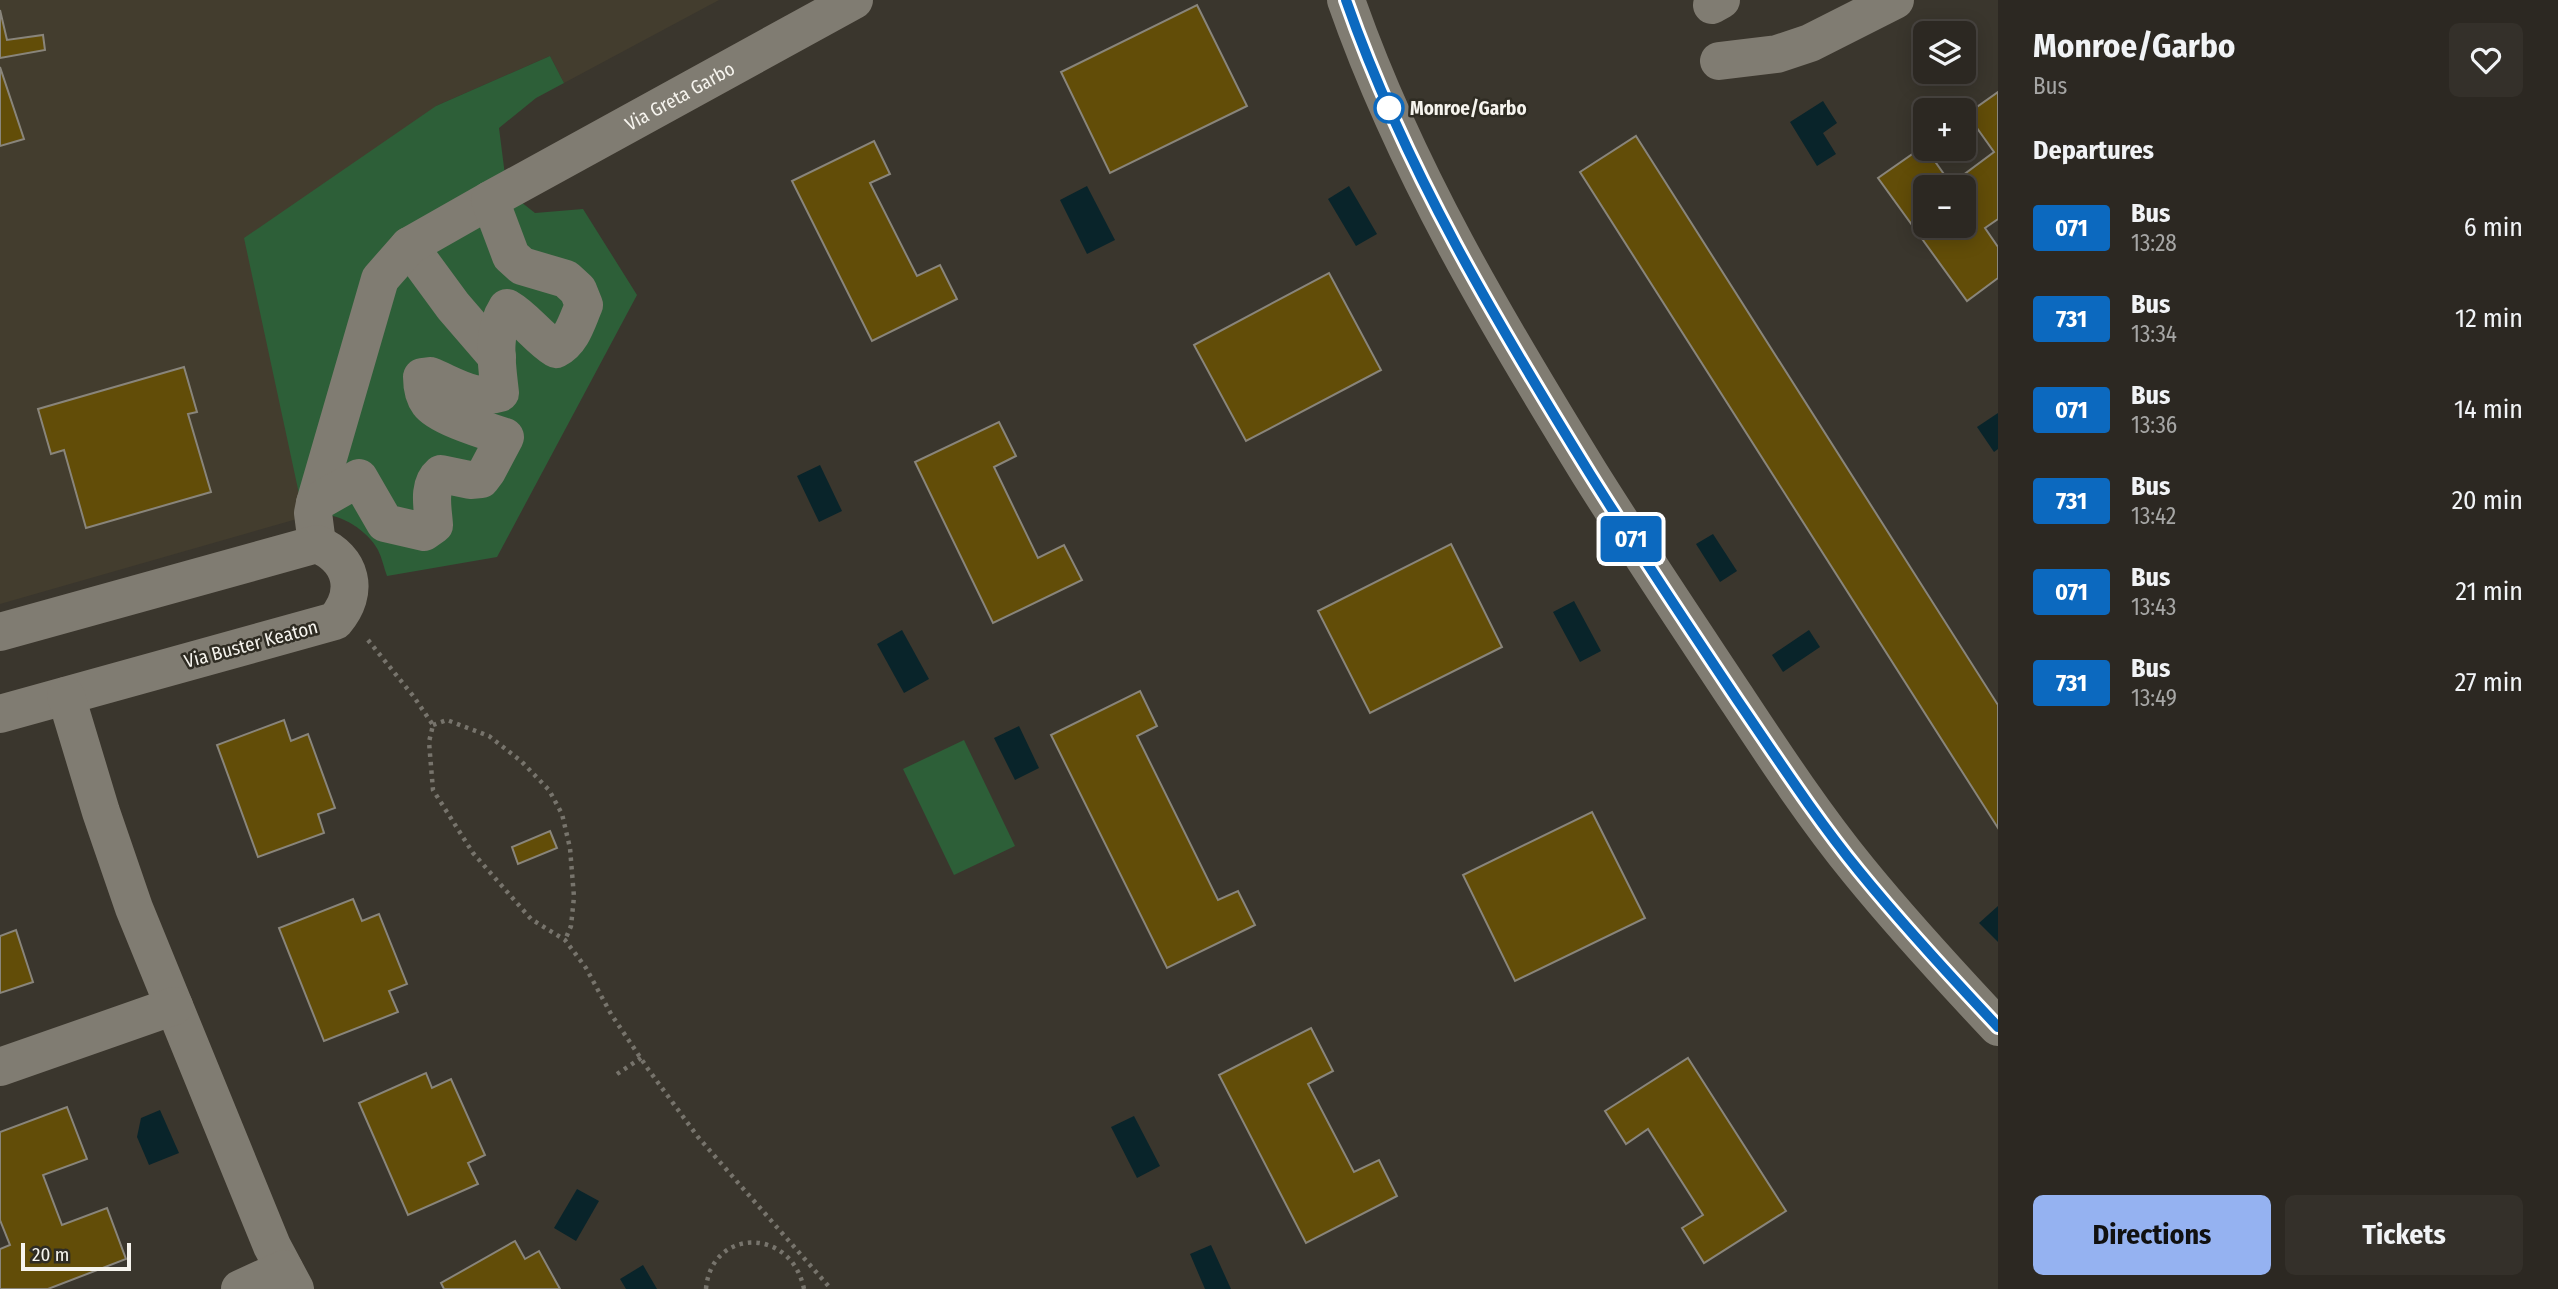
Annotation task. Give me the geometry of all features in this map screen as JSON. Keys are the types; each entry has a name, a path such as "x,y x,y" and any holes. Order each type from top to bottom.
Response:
{"street":[{"name":"Via Greta Garbo","path":"317,544 313,513 315,503 380,279 409,246 854,0"},
{"path":"1346,0 1378,84 1446,228 1504,331 1640,554 1829,833 1926,948 1998,1027"},
{"path":"1720,61 1777,54 1799,47 1895,0"},
{"path":"315,503 359,478 384,523 424,532 434,525 434,480 441,474 471,480 481,479 505,437 458,420 432,407 422,388 422,377 430,376 476,395 500,393 496,342 501,316 507,308 522,317 544,342 556,349 565,344 584,305 578,290 566,279 522,267 511,256 498,196"},
{"path":"409,246 453,306 497,357"},
{"path":"0,632 317,544"},
{"name":"Via Buster Keaton","path":"0,714 335,621 349,599 347,571 338,556 317,544"},
{"path":"66,696 117,859 272,1246 290,1279 240,1289"},
{"path":"0,1067 174,1006"}],"path":[{"path":"343,612 414,697 433,726 429,742 433,790 473,853 531,919 565,940 586,968 611,1013 641,1058 698,1137 831,1289"},
{"path":"433,726 447,720 489,736 521,761 549,790 562,814 570,848 574,897 571,926 565,940"},
{"path":"617,1074 641,1058"},
{"path":"706,1289 710,1270 720,1257 733,1247 749,1243 765,1244 780,1250 793,1260 801,1274 804,1289"},
{"path":"793,1260 801,1253"}],"shaded area":[{"path":"0,0 719,0 564,83 550,56 436,106 304,517 0,604"}],"green space":[{"path":"550,56 564,83 536,98 499,128 507,191 535,213 583,209 637,295 497,557 387,576 378,550 356,527 324,514 304,517 244,238 436,106"},
{"path":"964,740 1015,846 954,875 903,769"}],"water":[{"path":"1823,101 1837,123 1823,133 1836,154 1817,166 1790,122"},
{"path":"1087,186 1115,240 1087,254 1060,200"},
{"path":"1349,186 1377,234 1356,246 1328,199"},
{"path":"1998,413 1998,449 1994,452 1977,427"},
{"path":"820,465 842,511 819,522 797,476"},
{"path":"1713,534 1737,571 1720,582 1696,544"},
{"path":"1574,601 1601,651 1580,662 1553,612"},
{"path":"902,630 929,679 904,693 877,644"},
{"path":"1809,630 1820,647 1783,672 1772,655"},
{"path":"1019,726 1039,768 1015,780 994,738"},
{"path":"1998,906 1998,942 1979,923"},
{"path":"160,1110 179,1153 149,1165 137,1137 141,1118"},
{"path":"1134,1116 1160,1166 1137,1178 1111,1127"},
{"path":"577,1189 599,1201 576,1241 554,1228"},
{"path":"1211,1245 1231,1289 1205,1289 1190,1254"},
{"path":"643,1265 657,1289 626,1289 620,1279"}],"building":[{"path":"1197,5 1247,106 1110,173 1061,72"},
{"path":"0,10 7,40 43,35 45,50 0,58"},
{"path":"0,67 24,139 0,146"},
{"path":"1998,92 1998,219 1985,228 1998,247 1998,278 1967,301 1921,238 1976,238 1976,175 1963,175 1994,152 1976,127 1976,108"},
{"path":"1636,136 1998,705 1998,828 1580,172"},
{"path":"874,141 890,174 870,183 917,276 940,265 957,299 872,341 792,181"},
{"path":"1913,154 1913,161 1935,161 1945,175 1913,175 1913,226 1878,178"},
{"path":"1329,273 1381,370 1246,441 1194,345"},
{"path":"184,367 197,412 188,414 211,492 86,528 64,450 51,454 38,409"},
{"path":"999,422 1016,456 994,467 1038,558 1064,545 1082,580 993,623 915,462"},
{"path":"1451,544 1502,647 1370,713 1318,611"},
{"path":"1140,691 1157,726 1137,736 1218,900 1238,891 1255,925 1167,968 1051,735"},
{"path":"284,720 291,741 308,734 335,808 318,814 324,833 258,857 217,745"},
{"path":"1592,812 1645,918 1515,981 1463,875"},
{"path":"550,831 557,848 518,864 512,847"},
{"path":"353,899 362,921 379,914 407,984 389,991 398,1012 324,1041 279,928"},
{"path":"16,930 33,982 0,993 0,936"},
{"path":"1311,1028 1333,1071 1308,1084 1354,1172 1379,1160 1397,1196 1306,1243 1219,1075"},
{"path":"1688,1058 1786,1211 1704,1263 1682,1228 1703,1215 1648,1129 1626,1144 1605,1111"},
{"path":"426,1073 432,1088 451,1079 485,1155 468,1163 478,1184 408,1215 359,1103"},
{"path":"67,1107 87,1159 43,1175 62,1225 107,1208 126,1259 48,1289 0,1289 0,1249 10,1245 0,1220 0,1132"},
{"path":"515,1241 525,1259 539,1251 560,1289 444,1289 441,1283"}],"bus line":[{"name":"071","path":"1346,0 1388,105 1446,228 1504,331 1640,554 1829,833 1943,969 1998,1027"}],"place":[{"name":"Monroe/Garbo","path":"1389,108"}]}
